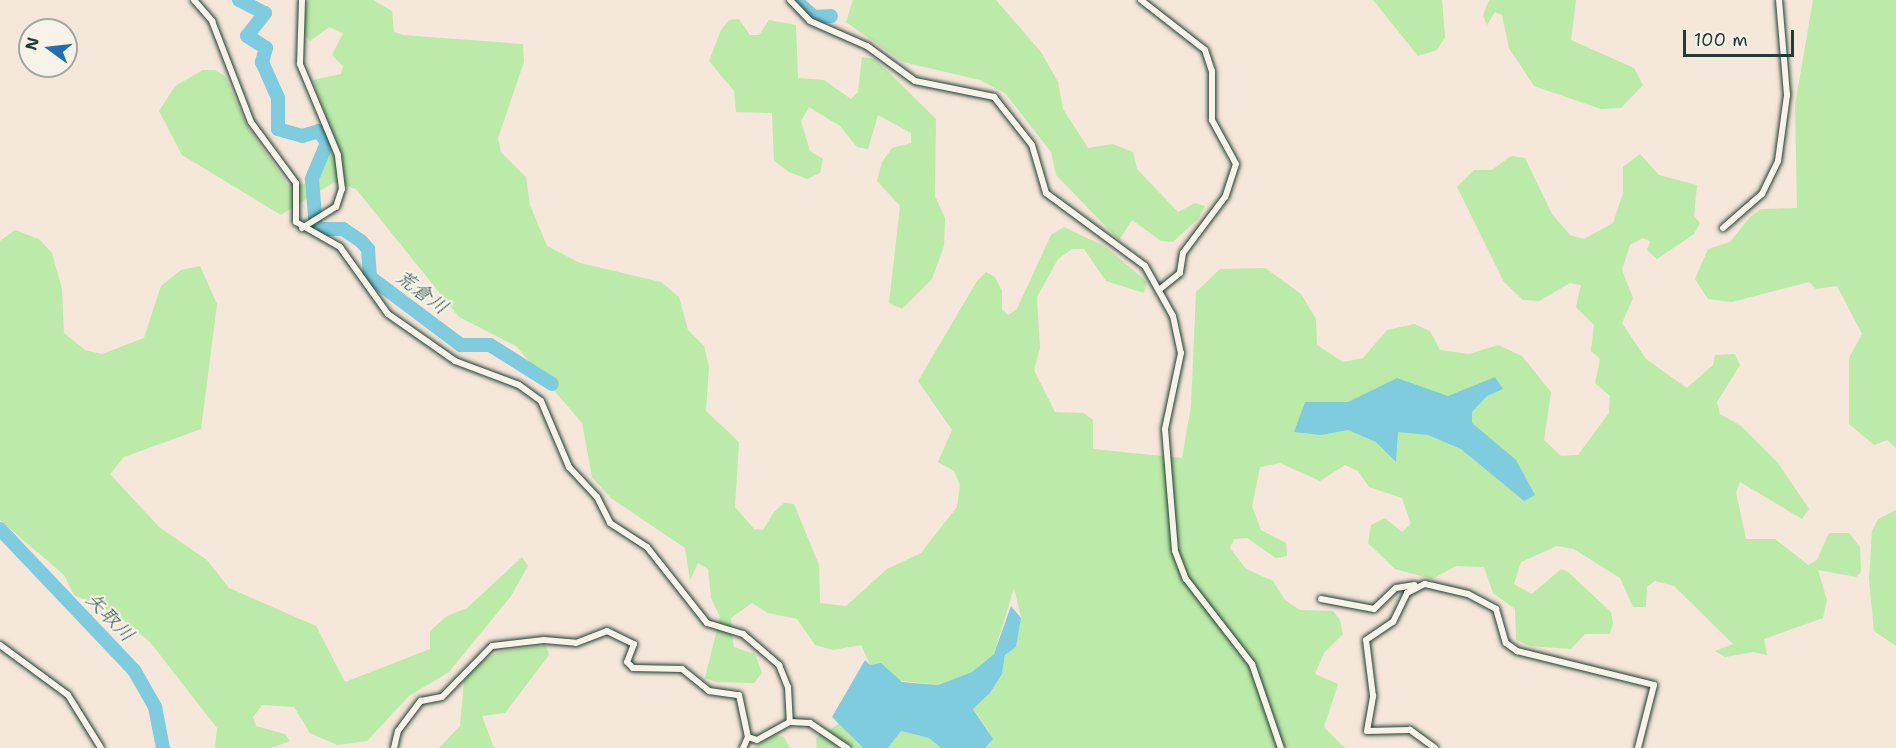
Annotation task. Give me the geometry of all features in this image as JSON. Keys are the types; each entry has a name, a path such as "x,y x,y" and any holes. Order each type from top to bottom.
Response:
{"street":[{"path":"194,0 212,21 251,122 296,183 294,217 302,228 340,247 377,302 404,325 455,361 519,385 541,401 569,467 602,504 610,523 647,547 708,623 743,634 779,665 788,687 790,722"},
{"path":"302,0 300,64 338,155 342,189 336,207 302,228"},
{"path":"790,0 816,25 867,46 915,81 994,97 1032,145 1046,193 1145,266 1173,316 1182,353 1165,429 1175,551 1186,579 1252,664 1281,748"},
{"path":"1141,0 1205,50 1213,83 1212,120 1236,164 1225,197 1183,253 1180,273 1159,290"},
{"path":"1723,228 1762,194 1778,161 1787,95 1779,0"},
{"path":"1321,599 1374,609 1396,588 1415,585 1481,598 1502,617 1506,643 1517,651 1654,685 1638,748"},
{"path":"1415,585 1393,622 1366,640 1373,696 1367,731 1410,730 1435,748"},
{"path":"391,747 421,701 442,697 492,646 544,640 576,643 607,631 634,644 627,662 633,668 682,669 704,689 739,695 748,737 743,748"},
{"path":"0,645 68,695 101,748"},
{"path":"748,737 757,740 790,722 815,724 847,748"}],"green space":[{"path":"308,0 373,0 392,11 394,32 403,35 523,44 524,62 498,138 501,152 526,177 530,205 547,246 580,263 661,282 679,297 688,330 704,346 709,367 706,411 739,442 735,507 754,529 763,530 774,512 784,503 794,504 819,565 820,603 846,606 887,569 921,553 957,507 960,485 954,471 938,462 952,430 918,381 977,281 986,272 995,277 1002,291 1002,309 1008,315 1017,309 1051,235 1064,227 1106,247 1147,282 1144,293 1106,281 1084,249 1072,249 1058,259 1037,297 1040,348 1034,370 1055,412 1084,413 1093,420 1093,449 1182,458 1191,406 1196,292 1220,269 1265,268 1301,294 1316,319 1317,345 1343,362 1363,358 1387,330 1414,324 1430,331 1440,350 1469,354 1498,345 1522,356 1551,392 1544,440 1561,456 1578,455 1609,413 1610,396 1595,383 1600,359 1591,351 1594,325 1576,307 1581,285 1570,283 1539,301 1523,300 1504,282 1457,187 1474,170 1492,170 1511,156 1525,158 1552,214 1570,235 1584,239 1613,223 1623,193 1623,167 1640,154 1659,175 1697,185 1694,216 1700,223 1694,234 1657,259 1647,250 1650,241 1643,238 1630,245 1622,270 1633,298 1622,323 1646,359 1687,388 1713,365 1715,355 1735,354 1740,365 1717,402 1720,414 1741,426 1778,463 1809,509 1802,519 1740,482 1736,492 1746,539 1775,539 1808,565 1817,560 1829,533 1849,533 1860,547 1861,572 1856,577 1818,570 1827,600 1823,618 1764,639 1767,655 1753,652 1725,657 1715,651 1733,644 1674,586 1655,581 1647,587 1646,607 1633,607 1620,578 1574,549 1557,546 1521,562 1514,584 1532,594 1561,569 1568,572 1611,612 1613,623 1610,634 1585,634 1571,649 1530,646 1516,640 1515,609 1493,593 1484,567 1456,566 1432,579 1395,569 1368,543 1371,525 1385,518 1402,532 1411,524 1402,498 1369,487 1358,471 1345,465 1320,481 1280,463 1260,467 1252,506 1261,530 1286,543 1287,556 1276,558 1247,538 1234,539 1230,548 1246,569 1273,581 1285,600 1300,610 1333,611 1340,620 1343,634 1324,653 1315,674 1338,684 1324,727 1345,748 985,748 989,732 973,708 990,693 1002,674 1005,655 1016,647 1021,617 1014,588 994,654 972,672 938,685 895,680 881,664 870,665 861,645 833,650 815,645 797,619 768,613 752,603 731,618 732,636 734,647 755,654 762,673 754,683 716,682 705,678 720,617 711,598 708,569 698,563 690,580 685,548 611,498 592,477 582,423 516,346 459,317 356,189 334,182 281,215 182,155 159,111 175,86 203,70 215,70 225,76 247,126 288,185 304,184 324,167 334,138 313,80 341,74 343,66 332,55 343,33 329,27 310,41 302,31"},
{"path":"853,0 996,0 1041,52 1058,82 1063,109 1088,148 1113,144 1133,152 1137,169 1178,212 1195,203 1205,206 1198,219 1173,242 1161,241 1132,220 1119,240 1056,175 1051,152 1005,93 980,80 903,62 846,22"},
{"path":"1373,0 1442,0 1445,37 1437,50 1418,56"},
{"path":"1489,0 1576,0 1571,40 1634,68 1643,85 1621,108 1601,109 1534,86 1509,48 1502,15 1495,12 1487,25 1483,15"},
{"path":"1813,0 1896,0 1896,448 1887,440 1874,445 1849,424 1849,358 1862,334 1837,286 1816,289 1809,282 1732,302 1708,299 1695,279 1708,249 1730,242 1750,217 1761,209 1797,208 1795,105"},
{"path":"739,19 750,35 759,35 769,20 796,25 798,78 824,80 851,99 858,92 862,57 875,59 936,119 935,196 945,218 944,246 932,279 902,309 889,303 900,206 877,181 882,162 892,148 911,143 911,133 878,115 868,149 857,147 840,126 809,107 801,121 810,151 823,159 820,173 807,179 789,172 774,161 772,113 736,112 734,91 709,61 721,30 729,20"},
{"path":"15,230 39,239 52,253 62,289 64,333 85,350 102,354 144,338 161,286 181,270 200,266 217,304 201,429 124,457 110,474 159,527 207,560 229,588 316,626 345,682 430,649 430,631 447,616 467,608 522,557 528,566 511,596 449,672 409,696 367,741 337,745 310,733 294,707 262,705 253,717 256,726 285,734 290,741 271,748 215,748 217,728 150,642 117,615 74,595 64,575 0,520 0,241"},
{"path":"1896,510 1896,646 1874,631 1869,579 1872,531 1878,519"},
{"path":"546,645 549,655 505,713 482,716 494,748 439,748 460,726 464,681 476,665 498,652"},
{"path":"840,723 863,748 817,748 816,738"},
{"path":"901,731 929,738 941,748 888,748"},
{"path":"775,735 784,737 790,748 752,748"}],"water":[{"path":"1495,377 1503,389 1487,396 1472,412 1472,423 1516,460 1535,495 1524,501 1461,449 1428,435 1398,432 1396,462 1376,442 1348,430 1321,435 1294,432 1305,402 1348,402 1397,378 1448,396"},
{"path":"1011,606 1021,618 1016,647 1005,655 1002,674 990,693 973,709 993,739 985,748 941,748 929,738 901,731 888,748 863,748 832,717 865,660 870,665 881,663 902,682 938,685 972,672 994,654"}],"waterway":[{"name":"荒倉川","path":"239,0 265,13 247,36 266,48 262,62 278,98 278,129 302,136 319,131 327,143 312,179 316,229 343,229 361,241 368,249 370,277 461,345 490,345 552,384"},
{"path":"795,0 814,17 831,16"},
{"name":"矢取川","path":"0,529 134,670 155,707 163,748"}]}
